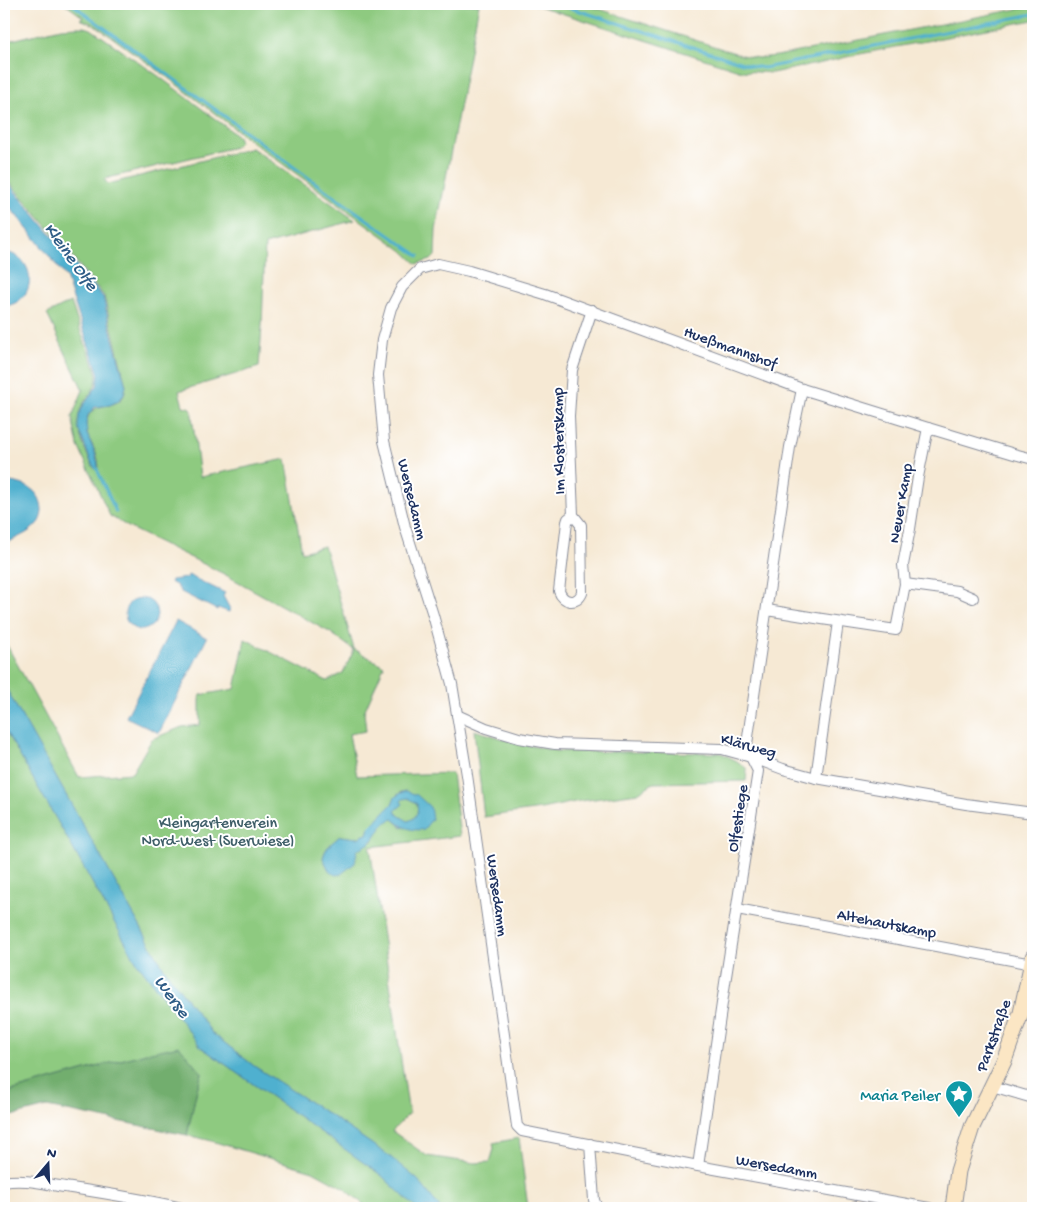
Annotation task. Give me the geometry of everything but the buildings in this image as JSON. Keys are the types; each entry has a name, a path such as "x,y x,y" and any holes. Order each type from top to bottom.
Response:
{"street":[{"name":"Hueßmannshof","path":"420,269 438,264 469,271 546,294 802,389 1014,454 1033,458"},
{"name":"Wersedamm","path":"420,269 402,287 392,308 382,340 378,375 384,441 404,527 433,615 452,684 517,1126 522,1132 929,1208"},
{"name":"Im Klosterskamp","path":"573,515 567,522 560,591 561,596 565,600 576,601 582,594 581,525 573,515 570,416 572,370 592,310"},
{"name":"Olfestiege","path":"698,1166 758,772 747,744 789,451 802,389"},
{"name":"Neuer Kamp","path":"767,610 896,630 905,584 903,565 928,428"},
{"path":"905,584 957,591 973,598"},
{"path":"816,778 838,622"},
{"name":"Klärweg","path":"457,715 486,728 519,738 555,744 722,749 816,778 957,803 1033,813"},
{"name":"Altehautskamp","path":"737,909 1033,960"},
{"name":"Parkstraße","path":"953,1208 958,1171 972,1127 1004,1061 1021,1013 1033,960"},
{"path":"992,1086 1033,1098"},
{"path":"590,1144 594,1200 597,1208"},
{"path":"4,1182 34,1182 124,1196 182,1208"}],"green space":[{"path":"65,4 479,4 436,230 435,256 431,260 417,264 402,250 255,144 159,71 95,25 80,19 83,17"},
{"path":"533,4 584,4 741,55 758,58 777,56 1033,6 1033,20 772,73 742,71"},
{"name":"Kleingartenverein Nord-West (Suerwiese)","path":"85,27 91,29 157,75 238,136 240,142 235,147 104,179 108,184 252,148 355,220 265,245 259,367 179,391 183,406 191,408 200,477 286,459 302,552 324,546 354,649 384,666 364,712 366,731 349,734 357,776 452,773 460,836 370,847 409,1114 392,1131 427,1156 475,1163 490,1162 494,1149 493,1143 519,1138 528,1208 440,1208 418,1180 389,1156 254,1066 212,1033 163,967 4,685 4,640 79,777 132,773 152,739 182,727 200,725 200,695 235,689 245,639 327,681 343,673 354,650 331,633 224,574 132,529 110,516 78,446 72,417 83,390 47,314 71,302 95,367 97,375 96,384 82,406 78,420 80,436 86,451 92,465 95,469 98,469 97,456 87,431 88,417 95,409 119,401 124,396 126,386 104,296 4,176 4,42 61,28","holes":["406,791 432,819 402,827 393,819 387,821 373,841 357,850 330,872 323,858 327,848 340,836 357,838 367,834 369,828 401,792"]},
{"path":"4,728 136,961 201,1047 381,1175 416,1208 368,1208 344,1188 313,1171 187,1135 202,1073 146,1053 4,1093"},
{"path":"474,730 518,743 557,751 721,753 737,761 747,769 746,781 653,783 638,793 484,817"},
{"path":"403,798 408,798 417,804 418,810 416,815 408,821 400,817 395,811 402,804"},
{"path":"179,1046 202,1073 187,1135 47,1107 4,1118 4,1093 146,1053"}],"water":[{"path":"4,178 103,297 126,386 123,396 118,401 110,405 95,407 88,415 86,423 87,434 95,453 98,464 97,469 92,464 78,428 79,415 83,406 97,386 99,375 96,365 66,277 4,200"},
{"path":"4,252 15,255 23,262 28,270 29,279 28,289 23,297 15,303 4,306"},
{"path":"10,482 27,487 36,493 41,503 42,512 41,518 34,527 4,544 4,486"},
{"path":"188,575 225,593 223,596 230,609 229,612 218,608 217,610 181,592 176,585 170,582 171,580 187,578"},
{"path":"141,598 147,599 152,603 156,608 156,620 152,625 147,629 141,630 135,629 130,625 126,620 125,614 126,608 130,603 135,599"},
{"path":"176,621 207,638 159,733 126,717"},
{"name":"Werse","path":"4,685 163,967 212,1033 254,1066 389,1156 418,1180 440,1208 416,1208 381,1175 201,1047 136,961 4,728"},
{"path":"406,791 417,795 430,807 432,819 424,829 411,829 393,819 389,820 372,841 357,850 355,863 341,874 336,875 330,872 323,858 329,846 340,836 357,838 367,834 369,828 392,804 395,797","holes":["408,798 417,804 418,810 416,815 408,821 395,811 403,804 401,801 403,799"]}],"waterway":[{"path":"72,4 321,187 419,256"},
{"path":"558,4 752,66 764,68 1033,14"},
{"name":"Kleine Olfe","path":"96,467 116,512"}],"place":[{"name":"Maria Peiler","path":"959,1118"}]}
